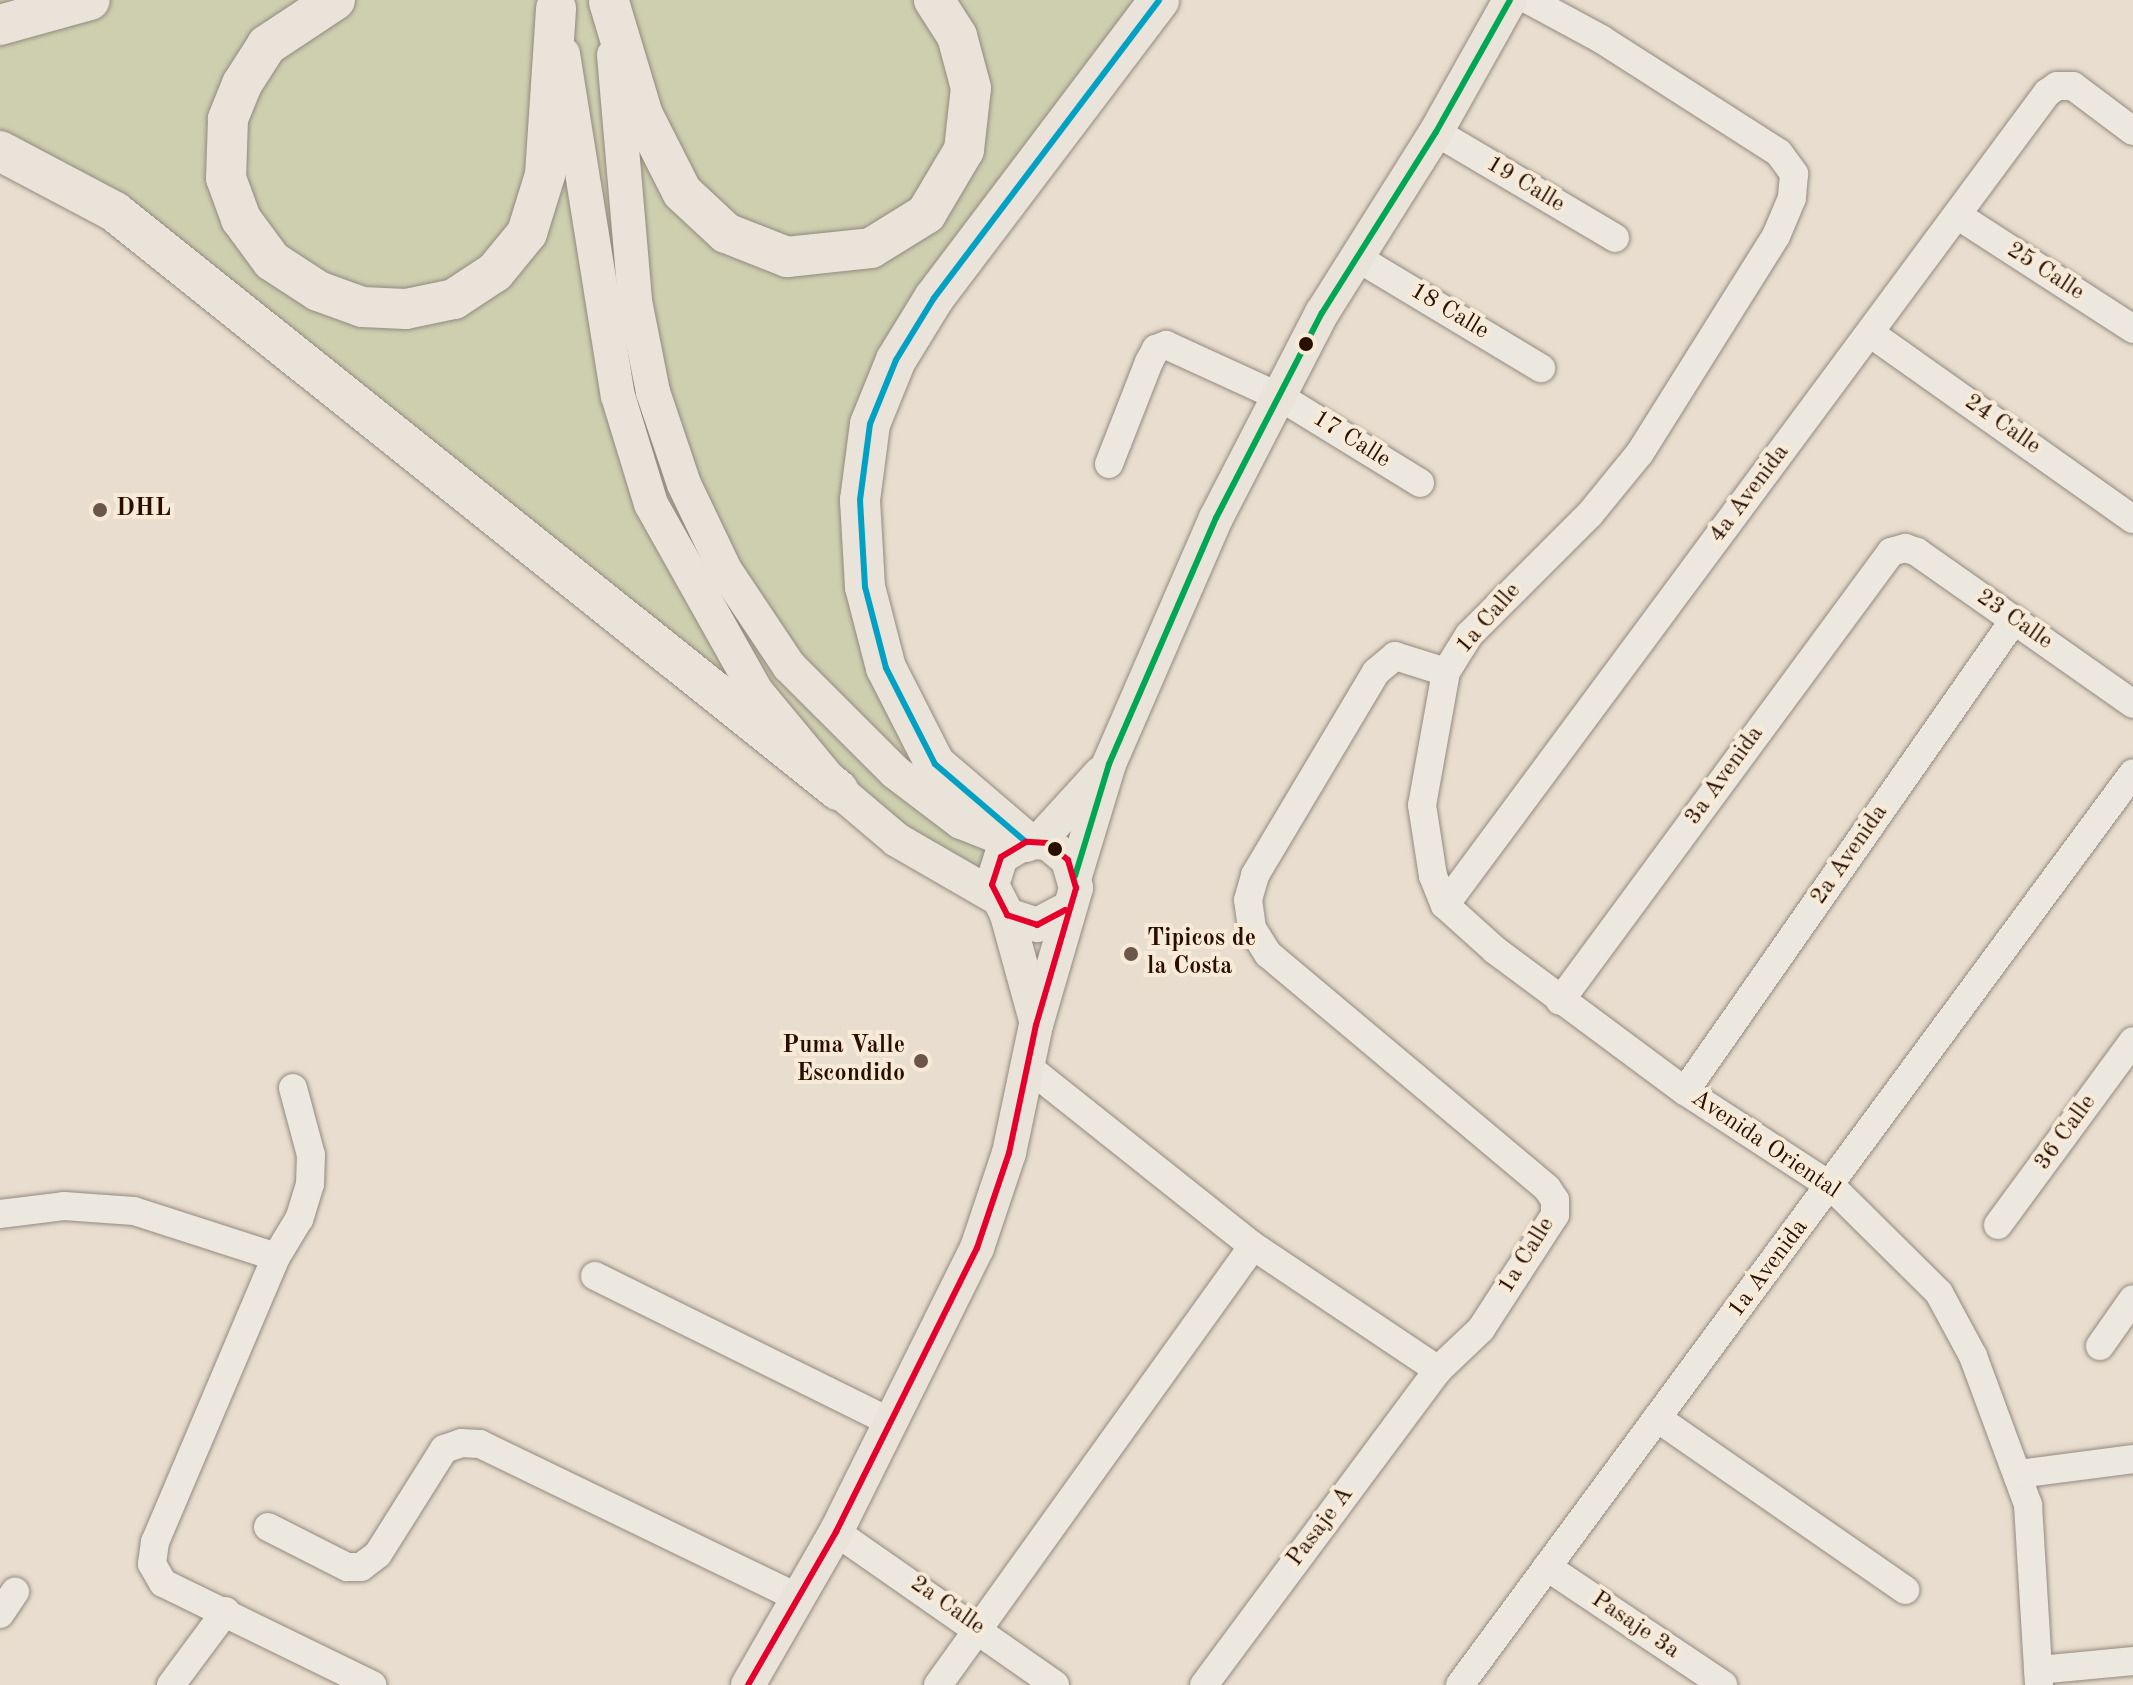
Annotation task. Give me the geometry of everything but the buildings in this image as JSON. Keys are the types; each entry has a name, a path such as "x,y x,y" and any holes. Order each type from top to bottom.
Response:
{"highway":[{"path":"0,25 90,0"},
{"path":"335,0 267,45 242,84 228,119 226,178 241,219 272,261 318,291 362,307 406,309 454,299 495,272 527,233 545,175 556,4"},
{"path":"609,1 643,115 682,192 726,233 787,257 871,248 926,214 964,150 971,88 957,36 934,0"},
{"path":"1027,842 935,764 886,668 865,587 860,500 870,424 896,360 934,298 1159,0"},
{"path":"0,151 115,212 838,790"}],"main road":[{"path":"748,1685 836,1532 977,1248 1009,1153 1036,1025 1065,910 1109,764 1216,518 1282,398 1322,313 1436,132 1510,0"},
{"path":"609,1 638,316 653,392 684,484 711,541 789,666 875,753 961,822 1063,853 1075,876"},
{"path":"556,4 618,396 651,504 756,691 838,790 897,840 1000,906 1037,925 1065,910"},
{"path":"1036,1025 1000,906 995,866 1027,842 1109,764"}],"street":[{"name":"1a Calle","path":"1438,1370 1481,1329 1555,1215 1555,1200 1268,954 1252,928 1248,900 1255,875 1386,660 1407,658 1446,672 1469,635 1590,514 1639,454 1776,236 1792,198 1794,174 1779,153 1601,39 1529,0"},
{"name":"4a Avenida","path":"1445,905 1957,215 2057,86 2073,86 2133,131"},
{"name":"19 Calle","path":"1436,132 1615,238"},
{"name":"25 Calle","path":"1957,215 2133,329"},
{"name":"18 Calle","path":"1356,257 1541,368"},
{"name":"24 Calle","path":"1870,333 2133,519"},
{"name":"17 Calle","path":"1109,464 1149,362 1156,349 1166,345 1282,398 1420,483"},
{"name":"23 Calle","path":"1891,552 1905,548 1917,552 2133,704"},
{"name":"3a Avenida","path":"1560,1001 1891,552"},
{"name":"2a Avenida","path":"1685,1091 2014,620"},
{"path":"1445,905 1426,846 1422,805 1446,672"},
{"name":"1a Avenida","path":"1460,1685 2133,773"},
{"name":"Avenida Oriental","path":"1445,905 1560,1001 1685,1091 1831,1186 1939,1293 1973,1356 2028,1505 2039,1677"},
{"name":"36 Calle","path":"1998,1225 2133,1041"},
{"path":"1029,1068 1253,1246 1438,1370"},
{"path":"293,1088 311,1155 310,1184 299,1219 276,1257 151,1554 163,1583 226,1611 372,1685"},
{"path":"0,1214 64,1206 134,1211 276,1257"},
{"path":"938,1685 1253,1246"},
{"path":"595,1276 890,1422"},
{"path":"2100,1346 2133,1299"},
{"name":"Pasaje A","path":"1204,1685 1438,1370"},
{"path":"1657,1418 1905,1590"},
{"path":"268,1527 347,1567 361,1567 378,1554 444,1449 461,1443 480,1444 798,1598"},
{"path":"2018,1474 2133,1459"},
{"name":"2a Calle","path":"836,1532 980,1628 1055,1685"},
{"name":"Pasaje 3a","path":"1547,1567 1723,1685"},
{"path":"171,1685 226,1611"},
{"path":"2039,1677 2133,1661"}],"green space":[{"path":"0,0 1159,0 870,424 886,668 1017,844 994,896 115,212 0,151"}],"transit line":[{"path":"1026,842 935,764 886,668 865,587 860,500 870,424 896,360 934,298 1159,0"},
{"path":"1075,876 1109,764 1216,518 1322,313 1436,132 1510,0"},
{"path":"748,1685 836,1532 977,1248 1009,1153 1036,1025 1076,888 1068,860 1048,843 1026,842 1001,857 992,885 1007,915 1037,925 1065,910"}],"place":[{"name":"DHL","path":"100,510"},
{"name":"Tipicos de la Costa","path":"1131,954"},
{"name":"Puma Valle Escondido","path":"921,1061"}]}
